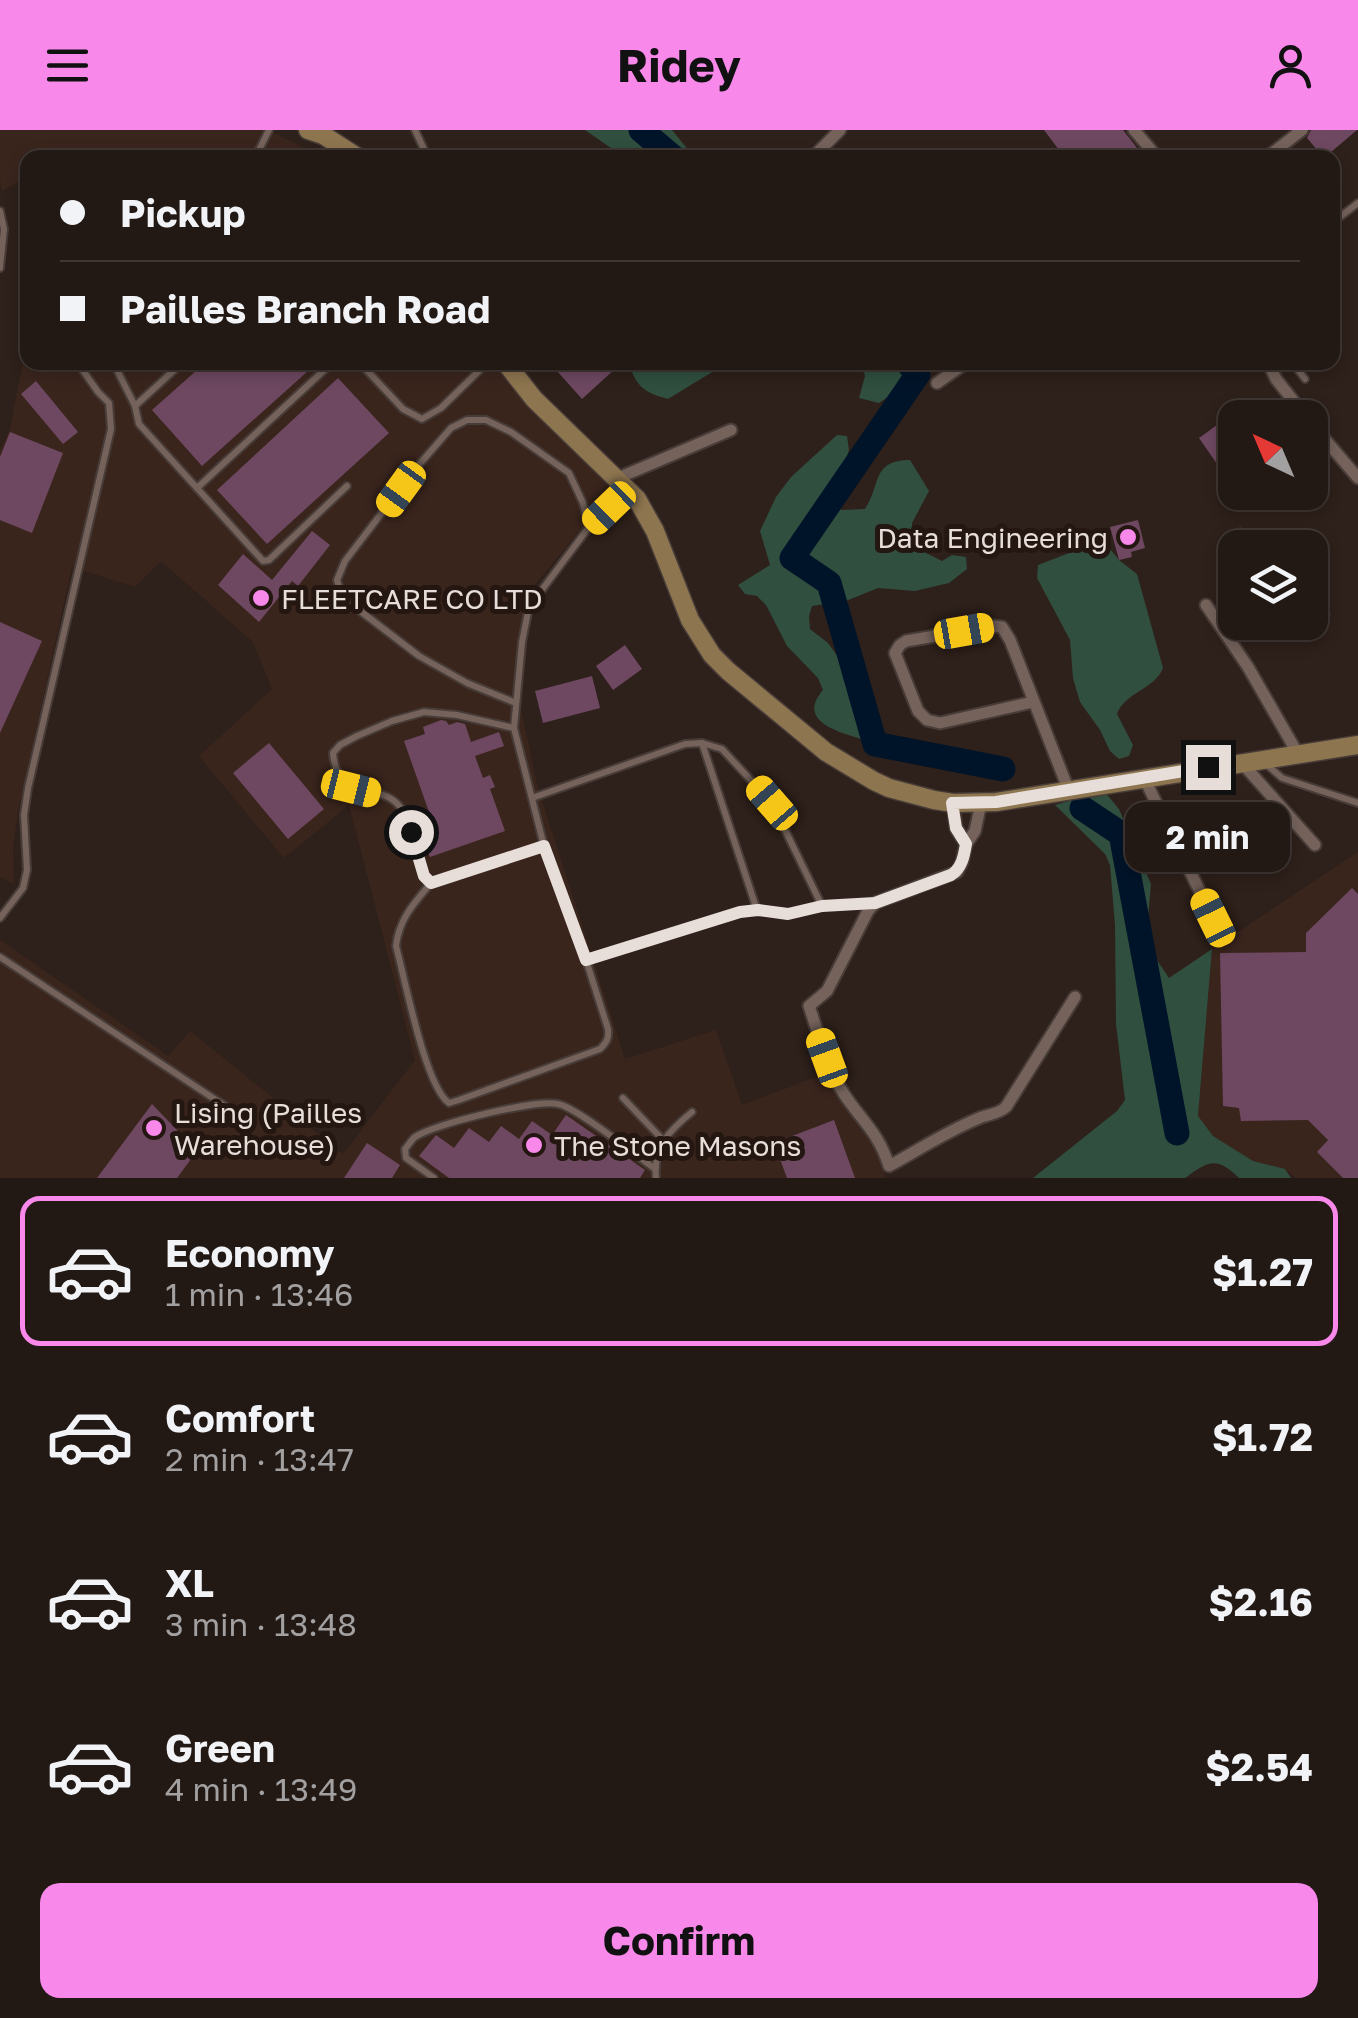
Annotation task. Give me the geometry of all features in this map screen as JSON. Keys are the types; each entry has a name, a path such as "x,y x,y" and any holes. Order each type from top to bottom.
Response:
{"main road":[{"path":"310,130 347,150"},
{"path":"511,370 534,398 623,483 646,512 690,620 720,663 826,752 888,788 952,803 981,803 1261,758 1352,748"}],"street":[{"path":"820,150 840,130"},
{"path":"1134,130 1151,150"},
{"path":"1276,150 1302,130"},
{"path":"936,382 955,370"},
{"path":"1272,370 1292,400"},
{"path":"623,483 731,430"},
{"path":"1328,443 1358,478"},
{"path":"1206,605 1248,667 1298,754"},
{"path":"1033,702 940,723 927,720 918,712 895,652 906,641 994,626 1002,628 1010,640 1069,790"},
{"path":"1240,762 1315,845"},
{"path":"1144,778 1213,918"},
{"path":"952,803 956,828 966,844"},
{"path":"981,803 976,832 966,844 957,872 875,903 826,991 809,1006 844,1093 884,1148 890,1172 948,1132 980,1117 1000,1113 1021,1087 1075,998"}],"lane":[{"path":"0,212 4,229 0,268"},
{"path":"0,918 23,888 27,870 24,815 28,788 112,428 110,404 83,370"},
{"path":"117,370 135,406 139,424 263,561 347,486"},
{"path":"135,406 174,370"},
{"path":"197,488 325,370"},
{"path":"366,370 403,409 422,419 441,408 480,370"},
{"path":"1298,370 1305,379"},
{"path":"516,703 467,683 419,656 341,594 341,571 417,467 451,428 466,420 486,420 511,432 569,473 590,527"},
{"path":"544,846 431,883 409,908 398,930 396,946 432,1080 449,1103 600,1049 609,1037 586,960 544,846 514,728 522,642 530,607 623,483"},
{"path":"431,883 424,876 402,808 390,798 351,788 341,780 334,752 357,736 424,712 456,714 514,728"},
{"path":"532,798 684,744 702,743 722,749 772,803 822,906"},
{"path":"702,743 758,910"},
{"path":"1261,758 1282,778 1358,803"},
{"path":"586,960 740,912 788,914 822,906 875,903"},
{"path":"0,957 231,1110"},
{"path":"624,1098 663,1140"},
{"path":"434,1178 406,1158 405,1149 414,1138 458,1121 556,1103 655,1168"},
{"path":"656,1178 663,1140 692,1112"}],"shaded area":[{"path":"0,130 268,130 309,150 20,150 20,181 2,191"},
{"path":"21,370 497,370 613,490 533,587 521,708 537,785 625,1059 716,1030 742,1105 829,1072 876,1151 886,1178 0,1178 0,940 168,1056 190,1031 343,1154 415,1060 349,805 284,858 199,756 272,689 253,642 161,561 135,587 72,567 18,811 14,884 0,877 0,450 10,429"},
{"path":"1358,852 1358,1178 1296,1178 1285,1169 1253,1161 1213,1136 1198,1116 1212,949"}],"green space":[{"path":"585,130 672,130 688,150 614,150"},
{"path":"632,370 716,370 668,399 642,388"},
{"path":"863,370 911,371 898,390 879,403 859,398"},
{"path":"837,435 847,436 849,450 831,504 842,510 865,509 883,469 910,460 929,491 912,523 912,546 942,561 952,555 966,557 967,569 949,583 915,591 878,588 846,601 812,606 810,629 828,643 877,710 861,739 832,729 817,717 816,701 823,690 818,678 787,646 766,605 757,596 745,594 738,585 770,565 760,531 776,497 791,477"},
{"path":"1095,543 1106,544 1137,574 1163,668 1117,714 1133,745 1129,756 1119,759 1080,702 1073,678 1070,640 1037,578 1038,565"},
{"path":"1104,791 1119,809 1151,884 1147,929 1151,951 1169,978 1212,949 1198,1116 1213,1136 1253,1161 1285,1169 1291,1178 1239,1178 1224,1166 1212,1163 1185,1178 1033,1178 1117,1111 1125,1100 1116,1024 1110,865 1105,854 1055,805"}],"building":[{"path":"1044,130 1123,130 1139,150 1059,150"},
{"path":"1311,130 1357,130 1333,150 1317,150 1307,138"},
{"path":"197,370 309,370 202,466 152,410"},
{"path":"556,370 614,370 582,399"},
{"path":"338,378 389,433 267,544 217,490"},
{"path":"36,381 78,432 63,444 21,394"},
{"path":"1218,424 1218,465 1199,438"},
{"path":"10,432 63,453 32,533 0,520 0,457"},
{"name":"Data Engineering","path":"1138,520 1145,548 1119,560 1110,527"},
{"path":"312,531 330,545 298,586 292,581 259,622 218,585 243,554 272,580"},
{"path":"0,622 42,641 0,733"},
{"path":"625,645 642,669 613,690 596,666"},
{"path":"592,676 600,708 543,723 535,691"},
{"path":"441,720 449,725 465,724 471,742 499,732 504,746 475,756 483,778 490,775 495,787 490,789 505,831 430,857 426,848 433,845 423,814 429,812 404,741 425,734 423,727"},
{"path":"269,743 324,809 288,839 233,773"},
{"path":"1352,888 1358,894 1358,1178 1343,1178 1317,1152 1328,1140 1308,1120 1241,1121 1239,1108 1223,1106 1220,953 1306,952 1306,933"},
{"name":"Lising (Pailles Warehouse)","path":"152,1104 197,1151 177,1178 97,1178"},
{"name":"The Stone Masons","path":"566,1115 645,1170 640,1178 449,1178 419,1156 436,1135 454,1148 469,1128 489,1142 501,1126 519,1139 532,1121 552,1135"},
{"path":"834,1120 855,1178 787,1178 774,1143"},
{"path":"367,1143 400,1165 392,1178 344,1178"}],"waterway":[{"path":"641,130 665,150"},
{"path":"914,370 918,374 792,558 829,583 875,744 1003,769"},
{"path":"1082,808 1121,834 1177,1133"}],"place":[{"name":"Data Engineering","path":"1128,537"},
{"name":"FLEETCARE CO LTD","path":"261,598"},
{"name":"Lising (Pailles Warehouse)","path":"154,1128"},
{"name":"The Stone Masons","path":"534,1145"}],"route":[{"path":"411,832 424,876 431,883 544,846 586,960 740,912 788,914 822,906 875,903 951,875 962,862 966,844 956,828 952,803 996,802 1208,767"}]}
